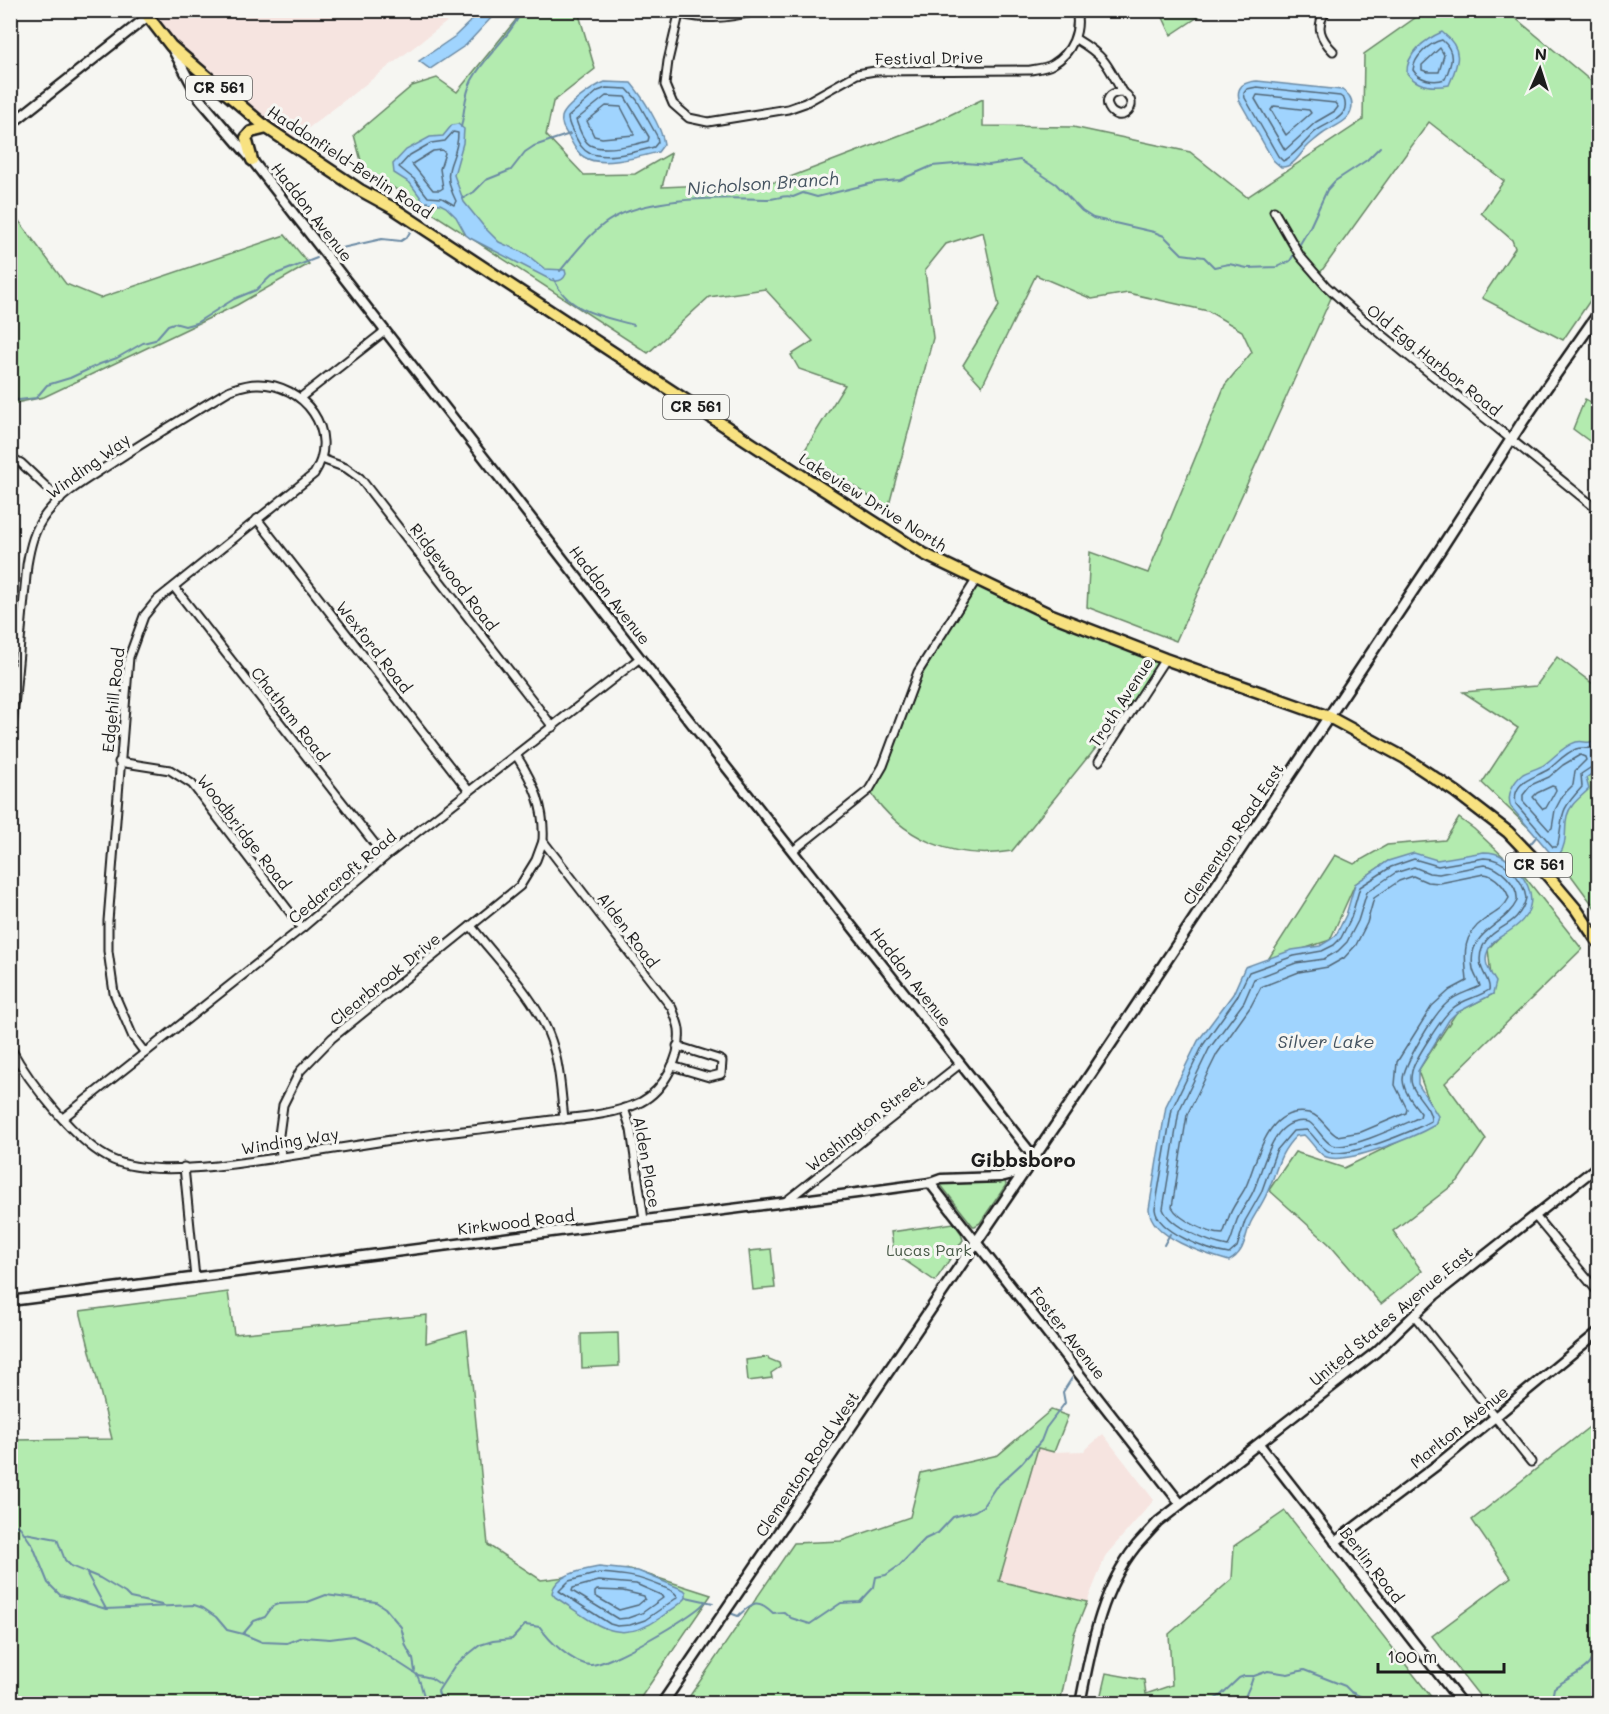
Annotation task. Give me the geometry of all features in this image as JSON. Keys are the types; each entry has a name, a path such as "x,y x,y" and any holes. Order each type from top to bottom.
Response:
{"main road":[{"name":"Haddonfield-Berlin Road","path":"148,12 171,46 267,128 469,258"},
{"path":"252,160 246,138 251,132 267,128"},
{"name":"Lakeview Drive North","path":"469,258 924,554 1049,614 1166,659 1329,717"},
{"name":"Clementon Road East","path":"976,1241 1329,717 1511,440 1599,314"},
{"name":"CR 561","path":"1329,717 1405,758 1456,792 1500,826 1532,857 1569,901 1599,942"},
{"name":"Clementon Road West","path":"662,1704 976,1241"}],"street":[{"path":"666,10 713,20 763,10"},
{"path":"1076,10 1076,39 1107,62 1122,92"},
{"path":"1327,10 1320,27 1322,40 1333,51"},
{"path":"10,125 148,12"},
{"name":"Festival Drive","path":"680,13 668,61 665,85 673,104 689,118 708,122 788,109 805,103 857,74 875,71 1030,70 1052,65 1066,54 1076,39"},
{"name":"Haddon Avenue","path":"171,46 199,98 252,160 640,658 1034,1157"},
{"name":"Old Egg Harbor Road","path":"1274,211 1300,256 1326,286 1358,315 1599,510"},
{"path":"322,459 323,439 320,425 309,406 300,398 385,331"},
{"name":"Winding Way","path":"10,751 30,548 33,537 45,516 60,500 148,439 230,390 259,384 284,389 300,398"},
{"path":"10,457 21,463 60,500"},
{"name":"Edgehill Road","path":"145,1053 133,1037 114,993 110,971 108,921 119,762 129,657 133,642 144,616 157,600 314,474 322,459"},
{"name":"Ridgewood Road","path":"322,459 346,468 360,478 553,727"},
{"name":"Wexford Road","path":"257,519 469,791"},
{"path":"793,851 869,790 883,766 918,672 976,580"},
{"name":"Chatham Road","path":"174,587 385,857"},
{"name":"Cedarcroft Road","path":"63,1118 302,928 385,857 640,658"},
{"name":"Troth Avenue","path":"1099,761 1166,659"},
{"path":"516,755 537,792 543,816 543,841"},
{"name":"Woodbridge Road","path":"119,762 170,770 192,784 302,928"},
{"name":"Clearbrook Drive","path":"281,1156 279,1134 283,1105 300,1071 332,1038 520,886 536,860 543,841"},
{"name":"Alden Road","path":"543,841 672,1008 679,1030 672,1066 660,1087 641,1102 624,1108"},
{"path":"471,926 540,1014 552,1043 556,1060 564,1119"},
{"path":"672,1066 709,1077 721,1074 722,1061 677,1046"},
{"name":"Winding Way","path":"12,1052 63,1118 97,1152 114,1161 135,1167 215,1166 378,1142 564,1119 624,1108"},
{"name":"Washington Street","path":"786,1202 960,1064"},
{"name":"Alden Place","path":"624,1108 631,1130 644,1220"},
{"name":"United States Avenue East","path":"1080,1704 1095,1633 1112,1584 1135,1547 1158,1522 1376,1352 1435,1295 1599,1166"},
{"path":"184,1167 195,1278"},
{"name":"Kirkwood Road","path":"10,1301 786,1202 930,1183 941,1179 1000,1177 1025,1171"},
{"name":"Foster Avenue","path":"930,1183 1180,1503"},
{"path":"1535,1216 1599,1292"},
{"path":"1414,1315 1531,1462"},
{"name":"Marlton Avenue","path":"1335,1542 1496,1418 1599,1332"},
{"name":"Berlin Road","path":"1259,1444 1462,1704"}],"shaded area":[{"path":"155,10 461,11 289,143 212,82 147,17"},
{"path":"1103,1434 1154,1500 1106,1555 1087,1602 998,1581 1038,1447 1054,1452 1084,1451"}],"green space":[{"path":"519,11 578,11 595,69 553,102 546,135 584,175 635,174 671,153 662,187 777,182 937,121 983,99 983,126 1073,127 1190,152 1247,197 1363,120 1364,54 1425,11 1507,11 1598,87 1598,289 1563,340 1482,298 1515,248 1512,240 1481,213 1504,181 1429,122 1315,280 1331,298 1176,641 1087,607 1090,552 1148,573 1225,385 1252,352 1242,331 1208,311 1128,293 1092,299 1036,275 982,386 963,365 999,306 983,232 946,244 925,270 933,338 888,509 803,453 845,385 799,369 791,355 813,341 765,289 709,297 648,353 363,168 354,135 412,86 437,78 457,92 515,21"},
{"path":"1160,11 1207,11 1171,35"},
{"path":"10,209 66,284 100,298 285,235 309,264 237,305 44,397 11,404"},
{"path":"1585,399 1598,406 1598,444 1596,446 1573,429"},
{"path":"976,580 1165,659 1012,851 991,853 970,853 931,843 897,822 869,790 883,766 918,672"},
{"path":"1557,657 1596,686 1598,682 1598,912 1553,851 1482,783 1518,728 1463,692 1536,686"},
{"path":"1459,818 1506,859 1388,861 1355,884 1330,940 1267,961 1335,855 1354,864 1387,845 1445,840"},
{"path":"1508,861 1525,877 1582,949 1445,1083 1486,1139 1458,1181 1393,1231 1422,1271 1381,1304 1329,1244 1269,1190 1295,1152 1344,1168 1437,1123 1418,1071 1456,1013 1493,994 1488,949 1530,905"},
{"path":"1005,1180 1006,1185 980,1223 975,1226 940,1184 940,1182"},
{"name":"Lucas Park","path":"954,1223 963,1240 935,1281 894,1253 891,1232"},
{"path":"771,1249 775,1288 753,1290 749,1251"},
{"path":"228,1292 234,1334 427,1315 426,1343 467,1331 488,1545 541,1580 630,1569 711,1595 637,1703 11,1703 10,1440 112,1439 80,1311"},
{"path":"618,1333 619,1366 582,1368 581,1334"},
{"path":"768,1357 779,1363 780,1367 771,1373 772,1378 748,1381 746,1360"},
{"path":"1051,1410 1068,1416 1054,1452 1038,1448 999,1581 1087,1602 1074,1634 1060,1703 685,1703 794,1543 841,1541 910,1517 921,1473 998,1455"},
{"path":"1598,1420 1598,1703 1485,1703 1432,1636 1511,1577 1472,1520"},
{"path":"1285,1511 1436,1703 1099,1703 1106,1673 1144,1680 1146,1694 1172,1685 1169,1634 1232,1579 1234,1546"}],"water":[{"path":"481,11 494,11 493,16 466,45 430,69 419,61 454,37"},
{"path":"1442,32 1454,44 1458,56 1449,85 1420,84 1407,73 1410,59 1418,48"},
{"path":"605,82 631,83 660,129 664,144 658,152 600,162 584,157 577,151 564,128 562,117 574,102"},
{"path":"1248,82 1342,90 1350,98 1351,111 1346,119 1318,137 1293,163 1281,167 1273,160 1239,100 1240,88"},
{"path":"458,124 464,129 463,143 454,175 464,202 499,242 526,254 545,269 565,270 566,274 562,280 551,280 470,238 446,207 424,202 410,183 394,173 393,164 406,150 430,137 443,136 452,125"},
{"path":"1598,740 1598,769 1586,778 1589,789 1568,812 1562,851 1559,855 1552,855 1511,807 1509,798 1511,789 1523,774 1542,766 1567,746 1576,742"},
{"name":"Silver Lake","path":"1484,852 1499,855 1514,867 1528,887 1531,903 1519,924 1496,940 1489,948 1486,962 1496,982 1493,994 1456,1013 1449,1020 1418,1071 1418,1084 1438,1116 1435,1125 1397,1143 1347,1157 1324,1156 1304,1135 1296,1136 1281,1156 1271,1185 1251,1222 1242,1249 1229,1261 1181,1243 1159,1228 1152,1219 1149,1209 1166,1106 1198,1041 1233,994 1245,967 1292,950 1320,946 1330,940 1336,935 1346,915 1355,884 1388,861 1414,853 1437,860"},
{"path":"599,1567 638,1571 684,1590 686,1598 644,1627 630,1631 605,1628 581,1615 552,1593 558,1581 564,1577"}],"waterway":[{"path":"461,127 466,97 472,80 511,29 522,10"},
{"path":"462,199 474,192 486,180 511,170 525,152 534,146 570,134"},
{"name":"Nicholson Branch","path":"560,271 586,240 604,224 638,208 682,200 770,199 793,197 803,193 817,197 877,182 900,180 932,166 966,163 989,165 1020,160 1056,184 1082,211 1093,218 1164,236 1182,254 1204,257 1214,267 1229,264 1247,268 1277,267 1290,261 1310,227 1327,190 1335,181 1367,160 1380,147"},
{"name":"Nicholson Branch","path":"426,211 428,202"},
{"name":"Nicholson Branch","path":"333,250 382,239 401,241 410,232"},
{"name":"Nicholson Branch","path":"10,398 19,400 36,398 47,385 70,378 117,358 143,343 155,340 168,325 174,323 185,326 196,323 234,299 256,290 271,276 317,258"},
{"path":"554,279 560,290 577,306 599,316 634,325"},
{"path":"1527,848 1537,836"},
{"path":"1511,866 1523,852"},
{"path":"1164,1245 1170,1234"},
{"path":"730,1613 738,1616 751,1605 759,1603 773,1613 784,1612 791,1618 810,1624 841,1603 860,1602 874,1587 876,1577 886,1575 900,1565 925,1539 938,1533 953,1517 975,1511 983,1506 995,1488 1041,1441 1046,1428 1065,1403 1063,1392 1072,1378"},
{"path":"10,1523 20,1527 33,1546 48,1583 60,1595 106,1609 194,1605 216,1617 227,1630 262,1642 287,1643 302,1637 330,1639 353,1636 416,1674 429,1704"},
{"path":"25,1533 57,1539 65,1560 71,1566 100,1578 130,1598 162,1605"},
{"path":"87,1574 106,1609"},
{"path":"243,1634 254,1621 265,1617 273,1606 278,1604 305,1603 326,1595 376,1602 385,1608 401,1627 415,1671"},
{"path":"686,1597 713,1603"},
{"path":"442,1704 438,1691 455,1665 480,1645 512,1639 525,1625 540,1627 562,1651 590,1665 613,1658 649,1640 685,1618 705,1602"},
{"path":"1551,1704 1554,1688 1587,1666 1598,1646"},
{"path":"1206,1704 1220,1696 1244,1676 1254,1676 1268,1671 1288,1674 1304,1670 1345,1686 1371,1704"},
{"path":"418,1675 431,1678 440,1684"},
{"path":"1244,1704 1253,1676"}],"district":[{"name":"Gibbsboro","path":"1023,1160"}]}
